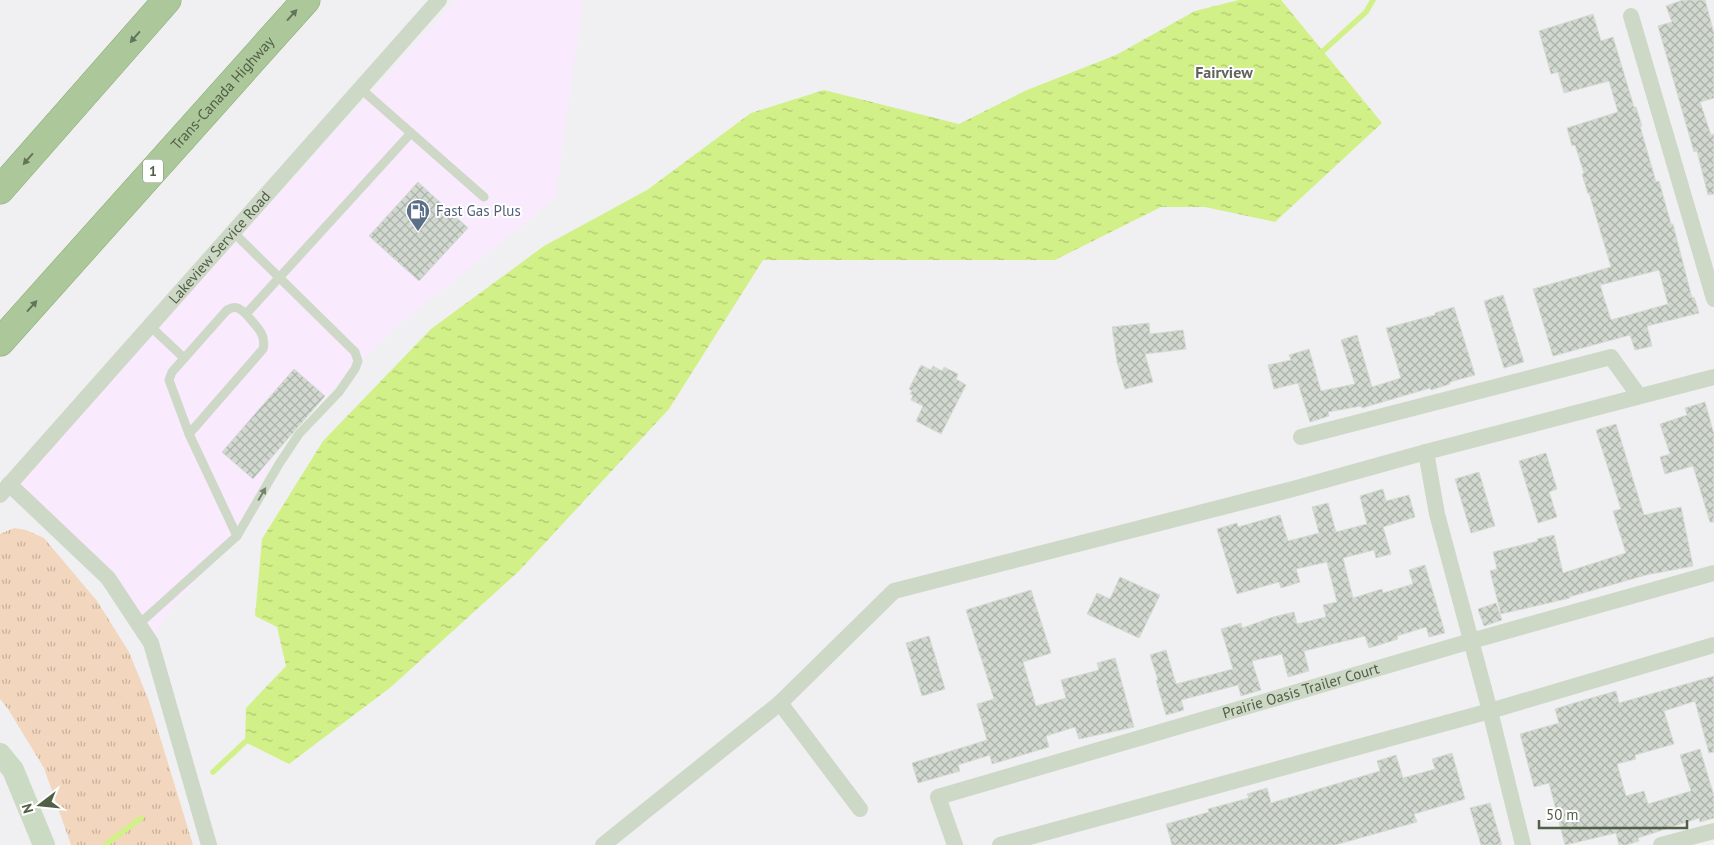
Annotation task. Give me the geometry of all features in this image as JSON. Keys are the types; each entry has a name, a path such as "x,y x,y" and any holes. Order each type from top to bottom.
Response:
{"highway":[{"path":"0,190 167,0"},
{"name":"Trans-Canada Highway","path":"0,342 306,0"}],"main road":[{"path":"0,754 13,770 44,845"}],"street":[{"name":"Lakeview Service Road","path":"5,490 440,0"},
{"path":"1630,16 1714,299"},
{"path":"1301,437 1611,357 1639,396"},
{"path":"603,845 780,703 894,591 1293,489 1426,452 1714,377"},
{"path":"1426,452 1437,514 1490,711 1523,845"},
{"path":"5,490 108,578 152,643 209,845"},
{"name":"Prairie Oasis Trailer Court","path":"955,845 938,797 1471,641 1714,573"},
{"path":"1000,845 1490,711 1714,645"},
{"path":"780,703 860,809"},
{"path":"1661,845 1714,831"}],"lane":[{"path":"361,89 484,197"},
{"path":"246,314 411,134"},
{"path":"138,624 237,536 279,464 299,434 339,392 355,369 358,361 354,352 233,232"},
{"path":"188,434 263,349 264,335 239,308 232,307 227,310 172,372 170,380 188,434 237,536"},
{"path":"150,326 184,358"}],"shaded area":[{"path":"456,0 583,0 555,199 396,327 279,443 241,531 171,608 152,640 112,580 14,484"}],"green space":[{"path":"14,528 26,530 44,538 97,601 129,652 149,701 193,845 71,845 44,768 0,699 0,534"}],"water":[{"path":"1239,0 1281,0 1382,123 1275,222 1205,207 1161,207 1055,260 763,260 669,409 519,571 391,687 289,764 245,742 246,708 286,666 277,627 255,616 262,539 323,441 431,329 544,246 647,190 751,113 824,90 959,124 1027,90 1116,55 1195,11"}],"building":[{"path":"1683,0 1705,0 1714,33 1714,98 1700,102 1711,135 1714,134 1714,194 1708,195 1697,151 1694,152 1658,26 1672,22 1666,6"},
{"path":"1593,14 1601,41 1613,37 1634,107 1636,107 1642,126 1640,126 1656,182 1659,181 1671,224 1673,224 1692,298 1694,297 1699,313 1647,326 1652,346 1635,350 1630,335 1553,356 1533,289 1611,267 1582,174 1584,173 1575,145 1572,146 1567,128 1618,112 1609,81 1564,93 1558,72 1551,74 1539,31","holes":["1659,270 1668,304 1611,320 1600,285"]},
{"name":"Fast Gas Plus","path":"418,182 468,228 419,281 369,236"},
{"path":"1503,295 1524,362 1504,368 1484,301"},
{"path":"1454,307 1475,375 1431,390 1430,388 1362,408 1361,406 1328,412 1329,416 1310,422 1298,383 1274,389 1268,365 1291,360 1289,355 1309,349 1321,391 1355,384 1341,340 1357,335 1372,387 1401,378 1386,328 1435,315 1435,313"},
{"path":"1149,323 1150,334 1183,330 1186,349 1145,354 1153,382 1125,389 1117,362 1112,327"},
{"path":"921,365 931,370 933,366 942,371 944,367 958,374 956,379 966,385 941,434 916,421 923,406 911,400 913,395 910,394 912,391 909,389"},
{"path":"294,369 325,396 253,479 222,452"},
{"path":"1705,402 1714,434 1714,522 1710,522 1693,466 1665,474 1660,457 1670,454 1660,424 1687,415 1685,408"},
{"path":"1616,424 1644,515 1681,507 1693,566 1646,575 1570,598 1501,614 1490,571 1497,569 1493,552 1554,535 1563,573 1626,553 1613,511 1621,509 1596,430"},
{"path":"1546,453 1557,489 1549,492 1557,517 1538,523 1519,461"},
{"path":"1479,472 1495,526 1471,533 1455,479"},
{"path":"1383,489 1386,501 1409,495 1415,517 1383,527 1391,554 1376,558 1374,550 1343,558 1353,598 1382,589 1383,593 1413,584 1409,570 1425,565 1445,633 1429,637 1426,627 1397,636 1398,639 1369,648 1365,636 1304,651 1309,671 1288,677 1282,654 1252,661 1261,690 1241,696 1238,685 1181,700 1184,710 1166,715 1150,655 1166,650 1176,684 1233,669 1221,629 1241,623 1242,628 1294,612 1297,624 1326,617 1323,605 1337,602 1327,562 1296,569 1300,582 1281,588 1279,582 1237,594 1217,529 1237,523 1238,527 1280,515 1288,541 1319,533 1312,507 1328,503 1336,532 1367,524 1360,496"},
{"path":"1120,577 1160,595 1139,638 1087,614 1097,593 1110,599"},
{"path":"1031,590 1051,653 1023,662 1036,706 1066,698 1061,680 1099,670 1097,663 1115,658 1134,727 1079,739 1075,727 1046,736 1049,747 992,764 990,755 958,765 960,771 918,783 912,763 987,740 977,704 994,699 966,610"},
{"path":"1496,603 1502,620 1484,626 1478,609"},
{"path":"929,636 945,689 922,696 906,643"},
{"path":"1714,676 1714,752 1709,753 1695,701 1664,711 1674,744 1635,755 1636,759 1617,764 1626,796 1644,791 1648,804 1691,791 1680,755 1700,749 1714,796 1714,818 1700,822 1699,818 1638,838 1639,841 1626,845 1619,845 1616,833 1565,845 1549,783 1534,787 1520,734 1559,723 1555,709 1574,703 1616,691 1619,703"},
{"path":"1452,753 1465,799 1414,814 1417,822 1335,845 1172,845 1166,824 1209,812 1208,809 1249,798 1247,794 1267,788 1271,803 1380,771 1377,761 1396,755 1403,778 1435,769 1432,759"},
{"path":"1490,803 1502,845 1481,845 1470,808"}],"waterway":[{"path":"1323,51 1366,12 1373,0"},
{"path":"213,772 245,742"},
{"path":"105,845 141,818"}],"place":[{"name":"Fast Gas Plus","path":"418,232"}],"district":[{"name":"Fairview","path":"1224,72"}]}
